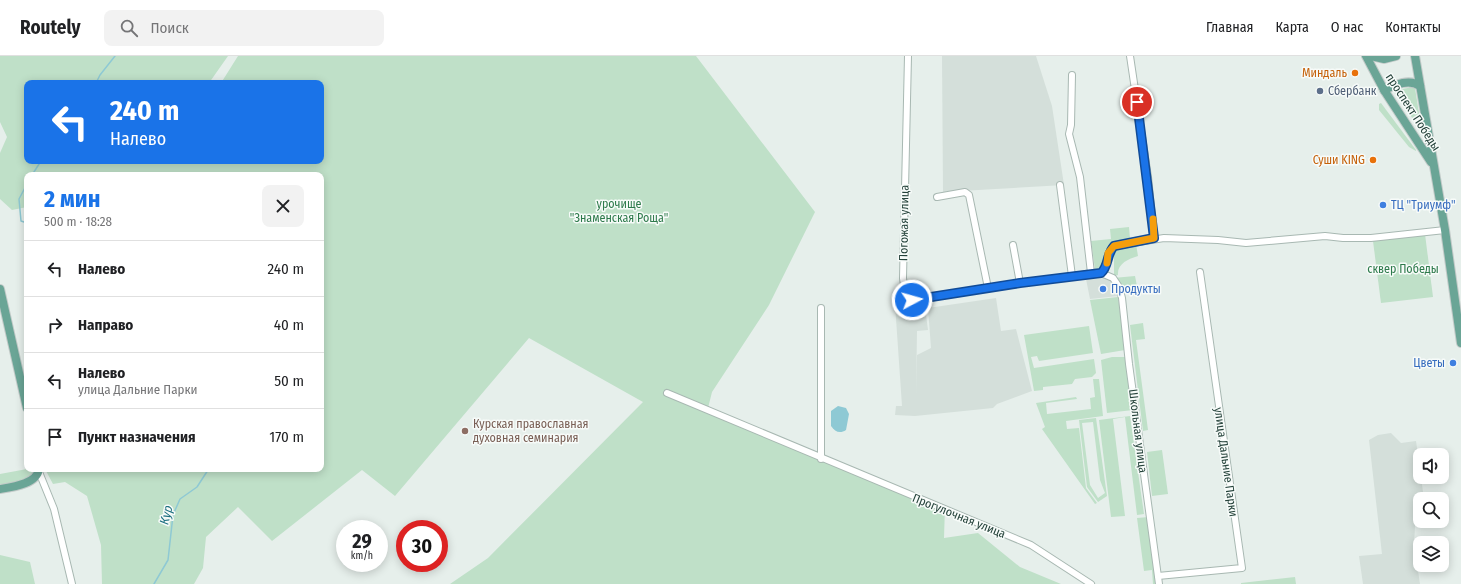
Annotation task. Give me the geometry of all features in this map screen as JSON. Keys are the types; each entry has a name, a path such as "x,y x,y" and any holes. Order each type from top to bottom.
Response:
{"main road":[{"name":"проспект Победы","path":"1366,56 1384,90 1434,166"},
{"path":"1371,56 1384,59 1396,56"},
{"name":"проспект Победы","path":"1415,56 1434,166"},
{"path":"1384,90 1408,82 1413,82 1420,86"},
{"path":"1434,166 1445,230 1461,343"},
{"path":"0,289 24,395"},
{"path":"0,489 17,486 32,480 38,472"}],"street":[{"name":"Погожая улица","path":"908,56 903,278 905,293 912,300 916,300 1091,273 1101,273 1115,280"},
{"path":"1130,56 1148,177 1154,238"},
{"path":"1072,75 1071,125 1069,134 1080,177 1091,273"},
{"path":"1060,185 1072,276"},
{"path":"937,197 965,192 970,195 988,288"},
{"path":"1101,273 1107,265 1108,253 1114,246 1154,238 1218,240 1246,243 1325,236 1343,238 1371,238 1445,230"},
{"path":"1013,245 1020,283"},
{"name":"улица Дальние Парки","path":"1158,576 1242,568 1200,272"},
{"name":"Школьная улица","path":"1115,280 1122,298 1129,364 1159,584"},
{"path":"821,308 821,458"},
{"name":"Прогулочная улица","path":"667,393 683,398 821,458 1031,545 1091,584"},
{"path":"40,472 54,509 72,584"}],"shaded area":[{"path":"942,56 1036,56 1052,106 1064,185 943,192"},
{"path":"1104,278 1114,282 1118,296 1090,299 1086,279"},
{"path":"996,298 1001,331 1016,329 1032,391 997,404 993,408 915,416 895,415 896,406 902,406 895,304 924,300 928,330 917,331 916,395 917,355 931,348 928,308"},
{"path":"1391,433 1401,443 1416,441 1417,448 1413,448 1413,484 1422,484 1423,492 1413,492 1413,528 1415,528 1414,536 1413,536 1413,572 1418,572 1420,584 1363,584 1359,556 1382,554 1369,440 1378,435"}],"green space":[{"name":"урочище \"Знаменская Роща\"","path":"0,56 228,56 211,80 24,80 24,164 324,164 324,80 223,80 238,56 696,56 815,212 769,305 712,392 708,408 945,507 944,538 978,533 1020,567 1061,584 450,584 488,558 643,402 529,338 395,496 362,470 272,541 238,507 206,537 203,568 194,584 102,584 101,545 87,496 65,482 53,484 47,472 324,472 324,172 24,172 24,208 12,210 0,199 0,153 7,137 0,122"},
{"path":"1413,87 1415,88 1422,132 1395,93 1397,90"},
{"path":"1381,103 1416,151 1409,147 1379,110 1379,104"},
{"path":"1129,227 1130,239 1108,248 1104,258 1104,266 1095,269 1091,241 1111,239 1110,229"},
{"name":"сквер Победы","path":"1425,234 1433,297 1381,303 1373,241"},
{"path":"1136,244 1138,256 1124,262 1119,268 1118,275 1114,276 1114,249 1116,247"},
{"path":"1135,276 1137,286 1139,288 1120,290 1113,278"},
{"path":"1118,297 1125,350 1101,354 1090,300"},
{"path":"1143,323 1145,339 1136,340 1148,430 1143,431 1130,325"},
{"path":"1089,326 1093,353 1039,361 1037,356 1031,357 1034,368 1094,359 1096,373 1092,377 1075,379 1072,384 1043,387 1043,390 1034,391 1024,335"},
{"path":"1112,357 1127,357 1133,410 1107,413 1101,360"},
{"path":"1093,379 1099,379 1103,416 1066,421 1067,429 1079,428 1086,488 1097,503 1095,504 1042,429 1045,427 1036,403 1076,397 1077,399 1046,403 1047,414 1091,409 1090,398 1095,397"},
{"path":"1130,416 1144,514 1137,515 1125,417 1113,419 1125,516 1111,517 1099,420"},
{"path":"1096,418 1107,496 1098,502 1087,487 1079,420","holes":["1093,422 1100,480 1105,493 1098,498 1090,485 1082,423"]},
{"path":"1162,450 1168,494 1152,496 1147,452"},
{"path":"24,470 24,472 35,472 14,484 0,486 0,474"},
{"path":"1149,517 1159,584 1153,584 1152,570 1144,571 1137,518"},
{"path":"0,555 30,562 35,584 0,584"},
{"path":"1295,577 1296,584 1241,584 1241,583"}],"water":[{"path":"838,406 846,408 849,414 846,430 842,432 834,430 831,426 831,411"}],"waterway":[{"name":"Кур","path":"98,80 115,56"},
{"name":"Кур","path":"34,172 39,164"},
{"name":"Кур","path":"24,190 19,199 21,221 24,222"},
{"name":"Кур","path":"154,584 168,560 173,515 180,499 197,487 207,472"}],"slow traffic":[{"path":"1107,263 1108,253 1114,246 1154,238 1153,219"}],"place":[{"name":"Миндаль","path":"1355,73"},
{"name":"Сбербанк","path":"1320,91"},
{"name":"Суши KING","path":"1373,160"},
{"name":"ТЦ \"Триумф\"","path":"1383,205"},
{"name":"Продукты","path":"1103,289"},
{"name":"Цветы","path":"1453,363"},
{"name":"Курская православная духовная семинария","path":"465,431"}],"route":[{"path":"912,300 1020,283 1101,273 1107,265 1108,253 1114,246 1154,238 1148,177 1137,102"}]}
